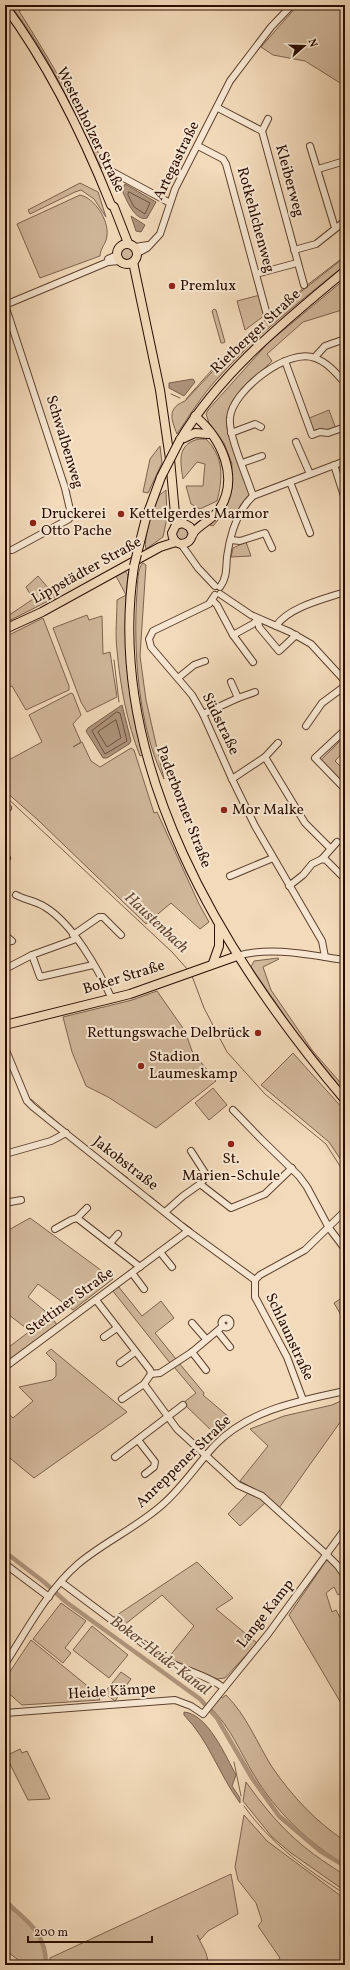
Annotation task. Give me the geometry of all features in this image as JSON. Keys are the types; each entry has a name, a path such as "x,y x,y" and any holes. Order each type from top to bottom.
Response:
{"main road":[{"name":"Westenholzer Straße","path":"5,6 33,48 63,98 92,157 130,247"},
{"path":"130,247 124,261 135,284 138,287 160,390 173,484 185,527 179,541"},
{"path":"124,261 130,247"},
{"name":"Rietberger Straße","path":"180,440 193,419 224,379 254,348 345,271"},
{"path":"179,541 173,529 206,523 221,507 228,484 225,458 211,436 193,419"},
{"path":"180,440 191,434 211,436"},
{"name":"Paderborner Straße","path":"180,440 161,477 148,512 134,566 130,609 130,642 133,686 143,736 152,772 173,828 194,877 218,923 237,956 286,1027 345,1100"},
{"name":"Lippstädter Straße","path":"5,629 28,620 160,547 179,541"},
{"path":"213,963 219,946 218,923"},
{"name":"Boker Straße","path":"5,1025 130,994 213,963 237,956"}],"street":[{"name":"Artegastraße","path":"130,247 148,245 160,234 175,189 218,108 230,81 270,27 292,5"},
{"name":"Kleiberweg","path":"218,108 262,131 304,285"},
{"path":"262,131 268,119"},
{"name":"Rotkehlchenweg","path":"198,146 222,159 226,164 267,315"},
{"path":"310,146 335,228"},
{"path":"318,169 345,161"},
{"path":"109,170 170,202"},
{"path":"294,250 316,244 345,221"},
{"path":"5,305 108,262 108,259 124,261"},
{"path":"256,274 297,263"},
{"name":"Schwalbenweg","path":"5,305 61,475 72,514 69,519 12,550 5,550"},
{"path":"315,357 325,346 345,339"},
{"path":"253,496 231,433 230,415 238,397 274,366 302,356 315,357 345,383"},
{"path":"285,361 312,435 320,432 328,433 345,427"},
{"path":"231,433 255,424 261,427"},
{"path":"296,442 310,474"},
{"path":"242,463 262,456"},
{"path":"253,662 233,635 218,605 218,592 225,578 231,540 237,517 253,496 345,461"},
{"path":"334,465 345,499"},
{"path":"290,482 310,534"},
{"path":"231,540 240,541 265,533 272,548"},
{"path":"179,541 218,592 258,619 296,635 317,649 345,681"},
{"name":"Südstraße","path":"218,592 209,604 156,629 151,634 149,639 151,647 178,678 203,714 232,779 273,858 322,941 325,957"},
{"path":"276,626 281,620 302,607 345,592"},
{"path":"233,635 253,624 258,619"},
{"path":"258,619 259,627 280,651 296,635"},
{"path":"178,678 194,665 205,661"},
{"path":"231,682 238,698"},
{"path":"306,726 322,703 345,686"},
{"path":"203,714 255,692"},
{"path":"345,730 315,758 345,789"},
{"path":"232,779 265,757 278,743"},
{"path":"265,757 302,819 330,848"},
{"path":"289,886 303,875 312,864 322,859 330,848 337,842"},
{"path":"230,876 273,858"},
{"path":"322,859 326,860 345,880"},
{"path":"16,895 45,906 67,926 93,965 112,999"},
{"path":"5,969 32,954 75,937 99,917 104,917 121,935"},
{"path":"5,934 12,941 5,942"},
{"name":"Boker Straße","path":"237,956 250,952 270,951 345,960"},
{"path":"32,954 40,977 93,965"},
{"name":"Jakobstraße","path":"5,1048 7,1061 27,1100 66,1134 188,1231 255,1280"},
{"path":"233,1110 263,1142 292,1168 307,1187 329,1228 345,1249"},
{"path":"5,1154 51,1141 66,1134"},
{"path":"165,1212 183,1196 200,1184 207,1175 191,1151"},
{"path":"200,1184 231,1208 265,1194 292,1168"},
{"path":"5,1203 21,1200"},
{"path":"55,1229 77,1218 87,1208"},
{"name":"Schlaunstraße","path":"303,1400 287,1357 255,1297 255,1280 260,1275 305,1250 345,1211"},
{"path":"77,1218 140,1267"},
{"name":"Stettiner Straße","path":"5,1367 188,1231"},
{"path":"110,1243 118,1234"},
{"path":"160,1252 172,1267"},
{"name":"Stettiner Straße","path":"132,1273 144,1289"},
{"path":"96,1300 150,1370 150,1374 144,1384 122,1399"},
{"path":"192,1323 206,1340"},
{"path":"150,1374 160,1373 192,1352 218,1332 223,1326"},
{"path":"104,1337 117,1328"},
{"path":"218,1332 230,1347"},
{"path":"120,1363 135,1352"},
{"path":"192,1352 206,1370"},
{"path":"144,1384 177,1429 238,1485 262,1496 327,1555 345,1576"},
{"name":"Anreppener Straße","path":"5,1664 52,1592 61,1582 88,1557 161,1506 182,1486 206,1456 224,1437 245,1421 272,1409 303,1400 345,1391"},
{"path":"115,1457 183,1405"},
{"path":"138,1440 155,1462 154,1467 145,1474"},
{"name":"Lange Kamp","path":"224,1688 268,1634 327,1555 345,1528"},
{"path":"5,1564 52,1592"},
{"name":"Heide Kämpe","path":"5,1713 175,1700 191,1706 203,1714 224,1688 207,1677 165,1660 61,1582"}],"shaded area":[{"path":"10,5 29,5 19,11 65,87 86,126 105,167 101,168 49,63 37,43"},
{"path":"298,5 345,5 345,86 305,61 273,55 261,47"},
{"path":"80,183 98,192 106,217 94,199 81,190 30,214 28,210"},
{"path":"80,195 86,197 96,205 106,223 107,238 101,250 100,256 40,278 17,224"},
{"path":"127,247 132,249 134,254 132,259 127,261 122,259 120,254 122,249"},
{"path":"345,257 345,265 279,319 233,362 196,405 177,434 172,419 172,414 175,407 185,401 237,345 275,312"},
{"path":"345,279 345,309 303,322 267,354 272,361 235,397 229,409 227,429 251,495 242,504 234,520 223,514 213,526 210,525 221,513 230,492 232,464 224,443 209,423 206,414 208,410 268,343"},
{"path":"260,295 265,315 245,330 237,301"},
{"path":"214,309 216,310 225,342 223,343 221,343 212,311"},
{"path":"329,410 336,429 312,433 307,419"},
{"path":"206,439 212,446 219,460 221,476 217,501 200,509 191,504 186,486 203,486 205,464 197,462 183,479 181,466 183,449 192,441"},
{"path":"160,446 162,463 148,493 143,492 150,459"},
{"path":"166,490 167,518 163,537 146,549 145,545 147,531 151,514 160,494"},
{"path":"179,526 188,528 189,538 179,541 175,532"},
{"path":"246,542 251,556 231,557 233,548"},
{"path":"143,563 146,565 140,656 146,700 164,779 148,736 139,687 136,615 138,576"},
{"path":"125,571 128,575 125,622 126,644 130,687 143,755 140,756 131,730 125,704 116,644 117,600 126,595 116,576"},
{"path":"38,576 56,597 5,623 5,618 33,599 26,587"},
{"path":"87,615 89,620 102,616 103,654 110,652 117,697 87,712 81,702 53,628"},
{"path":"43,618 69,686 69,690 26,710 12,686 5,689 5,637"},
{"path":"71,693 73,694 81,715 73,724 81,742 73,747 82,742 91,761 100,767 131,748 134,750 154,813 157,812 199,904 209,922 200,929 171,903 146,924 38,820 5,791 5,762 42,742 29,715"},
{"path":"343,738 345,740 345,750 335,761 345,771 345,785 320,761"},
{"path":"279,959 263,967 271,990 312,1050 345,1088 345,1093 294,1029 251,967 254,961"},
{"name":"Stadion Laumeskamp","path":"157,991 185,1031 192,1051 216,1081 156,1128 108,1097 86,1086 72,1052 63,1017 132,1000"},
{"path":"293,1053 345,1111 345,1166 329,1142 261,1085"},
{"path":"213,1088 227,1105 209,1120 195,1103"},
{"path":"30,1218 113,1279 73,1310 38,1284 28,1297 51,1316 57,1325 5,1363 5,1350 30,1331 5,1312 5,1232"},
{"path":"118,1286 142,1316 161,1301 174,1318 155,1333 176,1359 170,1363 112,1290"},
{"path":"345,1296 345,1322 334,1303"},
{"path":"51,1349 127,1412 34,1478 5,1454 5,1410 13,1418 33,1401 19,1387 52,1380 56,1376 56,1363 46,1353"},
{"path":"179,1363 204,1393 203,1395 230,1418 215,1434 183,1403 196,1393 174,1367"},
{"path":"345,1399 345,1427 341,1421 279,1508 263,1494 240,1481 268,1446 250,1429 284,1416 332,1405"},
{"path":"249,1492 266,1502 240,1526 228,1514"},
{"path":"328,1558 345,1578 345,1591 338,1595 334,1587 326,1593 332,1612 336,1610 342,1621 345,1619 345,1710 289,1615"},
{"path":"197,1562 233,1598 216,1609 257,1643 225,1678 217,1679 168,1658 194,1626 162,1595 124,1625 114,1617"},
{"path":"61,1603 86,1621 65,1648 71,1653 63,1663 33,1639"},
{"path":"92,1626 128,1655 109,1678 73,1650"},
{"path":"31,1640 96,1693 100,1700 22,1705 5,1690 5,1679"},
{"path":"121,1672 131,1679 115,1701 104,1693"},
{"path":"226,1695 240,1712 272,1767 288,1788 314,1817 345,1841 345,1865 306,1837 272,1802 254,1775 230,1732 211,1708 221,1697 222,1698"},
{"path":"20,1749 22,1753 27,1751 50,1799 28,1800 6,1756"},
{"path":"246,1782 268,1811 290,1834 314,1855 345,1875 345,1891 291,1853 272,1837 243,1801"},
{"path":"244,1815 267,1841 345,1899 345,1965 275,1965 280,1958 258,1926 262,1921 256,1903 238,1880 235,1867"},
{"path":"231,1874 238,1914 208,1931 200,1940 197,1935 206,1953 209,1965 49,1965 50,1958"},
{"path":"5,1904 34,1929 42,1944 45,1965 25,1965 5,1950"}],"water":[{"path":"125,184 156,202 147,218 139,217 132,209 122,190"},
{"path":"131,216 145,225 141,232 136,231"},
{"path":"193,379 195,382 184,396 169,388 169,383"},
{"path":"122,705 131,741 129,744 107,758 103,758 86,731 88,728"},
{"path":"184,1712 201,1720 215,1738 236,1775 232,1786 240,1798 240,1803 232,1792 201,1736 184,1715"}],"waterway":[{"path":"306,286 345,256"},
{"path":"270,315 304,288"},
{"path":"186,399 226,354 268,317"},
{"path":"171,394 180,398"},
{"path":"114,660 119,702"},
{"name":"Haustenbach","path":"5,796 172,952 188,970"},
{"name":"Haustenbach","path":"192,976 204,1008 227,1052 265,1094 326,1144 345,1174"},
{"path":"31,1099 46,1112"},
{"path":"49,1115 62,1126"},
{"path":"103,1159 112,1166"},
{"path":"117,1170 128,1178"},
{"path":"133,1183 137,1186"},
{"path":"150,1196 161,1205"},
{"path":"171,1213 181,1221"},
{"path":"184,1223 192,1229"},
{"name":"Boker-Heide-Kanal","path":"5,1552 44,1582 66,1602 200,1699 217,1718 252,1778 279,1816 320,1851 345,1866"},
{"path":"234,1762 241,1796"},
{"path":"244,1806 254,1820 290,1855 345,1894"},
{"path":"5,1901 34,1928 43,1944 46,1965"}],"place":[{"name":"Premlux","path":"172,286"},
{"name":"Kettelgerdes Marmor","path":"121,514"},
{"name":"Druckerei Otto Pache","path":"33,523"},
{"name":"Mor Malke","path":"224,810"},
{"name":"Rettungswache Delbrück","path":"258,1033"},
{"name":"Stadion Laumeskamp","path":"141,1066"},
{"name":"St. Marien-Schule","path":"231,1144"}]}
